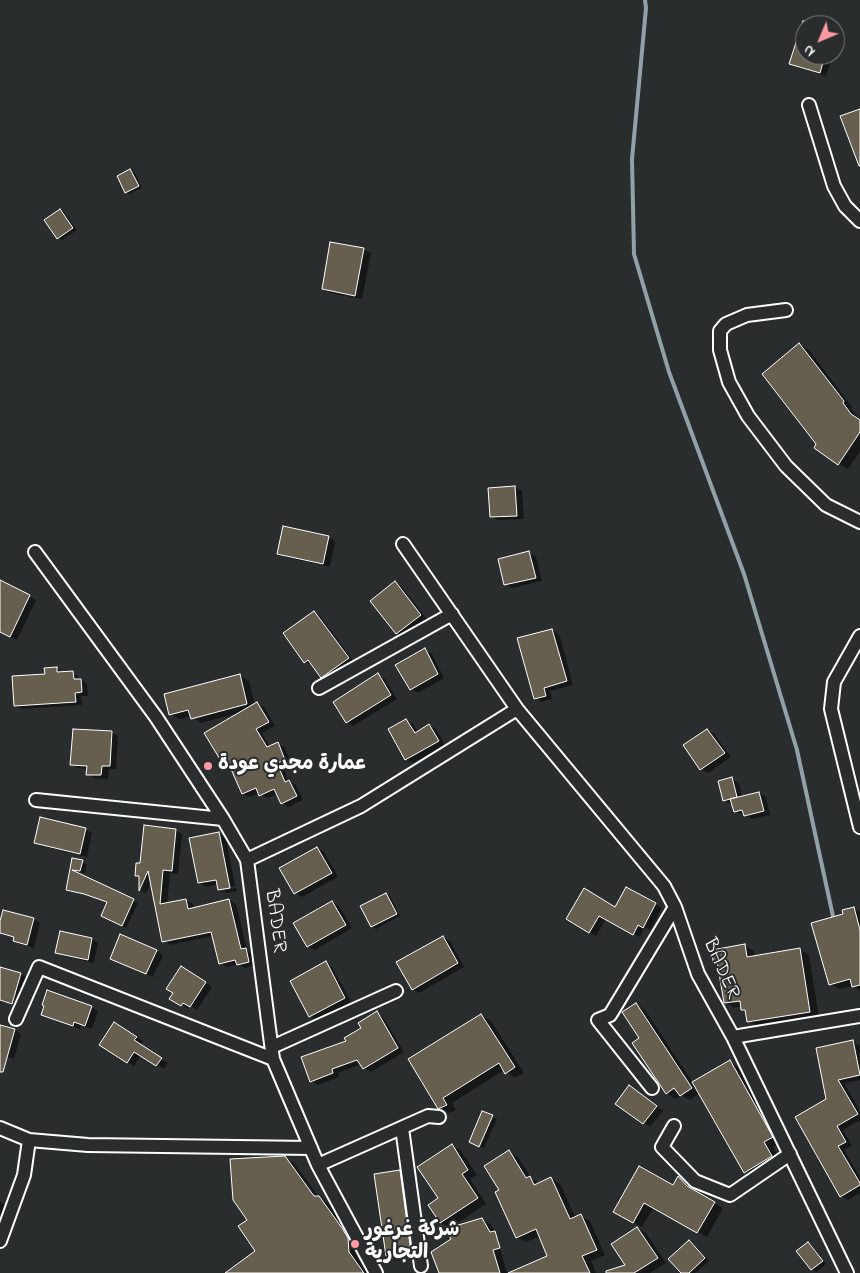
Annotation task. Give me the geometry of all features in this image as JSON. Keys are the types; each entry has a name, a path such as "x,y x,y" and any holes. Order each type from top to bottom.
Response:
{"street":[{"path":"809,104 834,186 845,206 860,221"},
{"path":"786,310 747,315 726,324 720,331 720,350 729,382 748,416 786,466 826,505 860,522"},
{"name":"BADER","path":"403,544 517,708 664,886 676,907 698,974 733,1037 847,1273"},
{"path":"34,552 156,717 223,818 247,860 361,806 517,708"},
{"path":"319,688 452,614"},
{"path":"860,636 834,682 831,710 860,827"},
{"path":"36,800 223,818"},
{"name":"BADER","path":"247,860 273,1053 318,1165 376,1273"},
{"path":"652,1088 598,1020 610,1015 676,907"},
{"path":"16,1019 39,967 273,1053 396,991"},
{"path":"733,1037 860,1016"},
{"path":"318,1165 428,1116 439,1117"},
{"path":"674,1126 662,1147 695,1181 730,1195 790,1154"},
{"path":"0,1128 29,1140 88,1145 311,1148"},
{"path":"402,1128 421,1266"},
{"path":"0,1241 24,1174 29,1140"}],"building":[{"path":"795,46 795,65 822,65 820,73 789,64"},
{"path":"860,109 860,166 859,166 840,116"},
{"path":"130,169 139,186 125,193 117,176"},
{"path":"60,209 73,228 57,239 44,220"},
{"path":"330,242 364,248 355,296 322,289"},
{"path":"799,343 844,401 843,403 851,414 860,420 860,432 838,465 814,448 816,444 762,374"},
{"path":"515,486 517,516 490,517 488,488"},
{"path":"283,526 329,536 323,564 277,554"},
{"path":"529,551 536,578 504,585 498,559"},
{"path":"0,580 30,595 10,637 0,632"},
{"path":"395,581 421,615 396,634 370,601"},
{"path":"314,611 349,658 321,678 308,660 304,663 283,633"},
{"path":"552,629 567,681 544,688 546,696 534,699 517,638"},
{"path":"425,648 438,674 410,690 395,665"},
{"path":"57,667 57,672 73,671 74,679 81,679 82,692 75,693 76,702 14,706 12,676 45,674 44,668"},
{"path":"378,673 391,695 346,723 333,702"},
{"path":"240,674 247,704 191,719 188,710 169,715 164,694"},
{"path":"257,702 269,722 256,729 267,747 278,742 285,760 277,763 285,782 289,780 297,796 281,804 274,789 259,796 256,788 242,794 226,758 221,761 204,733"},
{"path":"406,719 415,733 429,724 439,741 405,760 388,729"},
{"path":"73,729 112,731 110,766 102,766 101,775 86,775 87,766 70,765"},
{"path":"707,729 725,753 700,770 683,745"},
{"path":"732,777 737,797 723,801 718,781"},
{"path":"759,792 764,811 744,816 742,810 734,812 730,799"},
{"path":"40,817 86,828 80,854 34,843"},
{"path":"144,825 176,829 172,871 163,870 160,904 186,899 188,909 229,899 241,949 246,948 249,962 237,965 235,960 219,964 211,932 162,942 148,871 139,891 139,876 135,876 136,863 140,863"},
{"path":"219,832 230,888 218,890 216,880 198,883 189,838"},
{"path":"317,847 332,873 294,894 279,868"},
{"path":"72,858 83,860 80,871 72,870 134,899 122,926 101,916 107,902 66,890"},
{"path":"626,887 656,903 643,928 638,925 633,935 599,916 589,933 566,919 584,888 615,907"},
{"path":"386,893 397,914 371,927 360,906"},
{"path":"332,901 346,925 307,947 293,923"},
{"path":"854,907 860,930 860,985 852,987 850,979 829,985 811,923 843,914 842,910"},
{"path":"3,910 34,918 27,945 13,941 14,937 0,933 0,921"},
{"path":"60,931 92,938 88,960 55,953"},
{"path":"120,934 157,950 146,974 110,959"},
{"path":"443,936 458,963 412,990 396,962"},
{"path":"745,944 747,957 800,948 810,1012 747,1022 745,1010 741,1010 740,1001 724,1003 717,961 713,962 712,950"},
{"path":"326,961 345,998 309,1017 290,981"},
{"path":"181,966 206,982 190,1007 183,1003 181,1006 169,999 173,993 166,989"},
{"path":"0,967 21,973 12,1004 0,1000"},
{"path":"47,990 92,1006 85,1026 74,1022 73,1026 41,1015"},
{"path":"636,1003 692,1088 680,1096 674,1088 666,1094 632,1043 639,1038 622,1012"},
{"path":"377,1011 398,1048 363,1069 357,1060 332,1069 333,1073 310,1082 301,1057 346,1041 344,1038 361,1028 358,1023"},
{"path":"481,1014 515,1067 505,1074 499,1063 443,1098 447,1105 438,1109 408,1059"},
{"path":"114,1022 137,1037 134,1040 162,1058 156,1066 134,1052 127,1063 99,1045"},
{"path":"0,1025 15,1029 3,1072 0,1072"},
{"path":"853,1040 860,1075 838,1080 858,1114 837,1126 846,1142 838,1146 860,1185 840,1197 795,1117 826,1099 816,1048"},
{"path":"730,1060 773,1137 764,1142 772,1156 744,1173 692,1082"},
{"path":"629,1085 657,1106 643,1124 615,1104"},
{"path":"482,1111 493,1115 479,1147 469,1142"},
{"path":"452,1144 468,1170 462,1174 478,1198 440,1223 428,1205 438,1198 417,1167"},
{"path":"509,1150 526,1178 530,1176 534,1185 551,1177 570,1219 581,1214 597,1250 582,1256 590,1273 508,1273 547,1256 536,1229 516,1238 495,1192 499,1190 484,1166"},
{"path":"285,1156 314,1196 319,1196 342,1228 348,1238 349,1252 364,1273 225,1273 255,1251 238,1226 247,1220 233,1200 230,1159"},
{"path":"639,1166 673,1185 678,1176 687,1186 715,1202 697,1233 644,1203 633,1223 613,1212"},
{"path":"400,1170 411,1253 386,1256 374,1174"},
{"path":"482,1218 490,1232 495,1231 500,1248 493,1250 500,1273 439,1273 431,1252 451,1239 445,1229"},
{"path":"637,1227 658,1258 634,1273 606,1273 606,1271 625,1265 611,1244"},
{"path":"689,1240 705,1258 689,1273 681,1273 668,1259"},
{"path":"808,1242 823,1261 811,1270 796,1251"}],"waterway":[{"path":"645,0 646,8 632,159 634,254 669,372 744,574 797,750 834,921"}],"place":[{"name":"عمارة مجدي عودة","path":"208,766"},
{"name":"شركة غرغور التجارية","path":"355,1244"}]}
